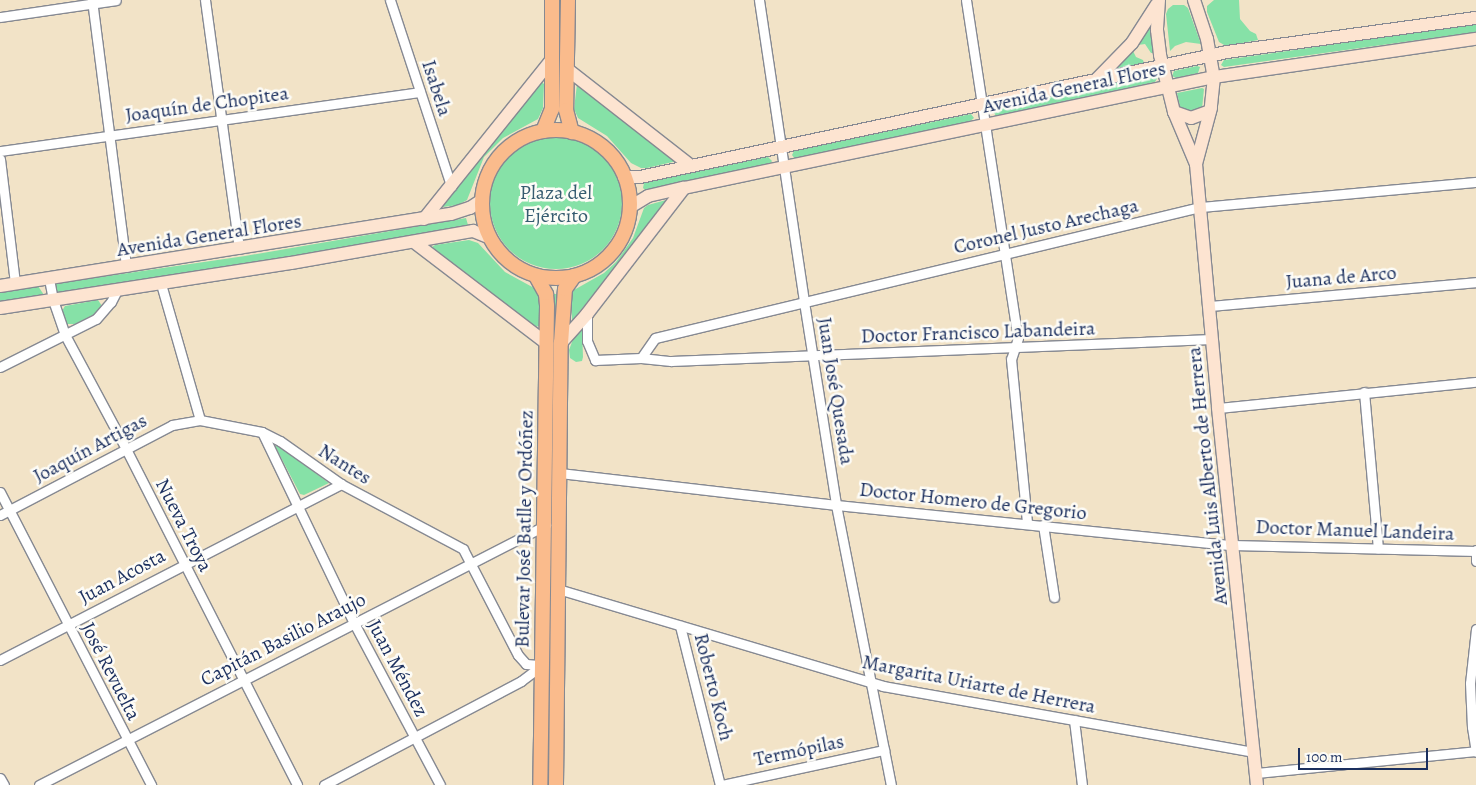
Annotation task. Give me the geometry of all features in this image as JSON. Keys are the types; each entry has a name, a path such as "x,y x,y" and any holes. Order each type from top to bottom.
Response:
{"main road":[{"path":"543,131 552,109 552,0"},
{"path":"568,0 566,110 572,132"},
{"name":"Avenida Luis Alberto de Herrera","path":"1194,0 1214,77 1210,111 1196,164"},
{"name":"Avenida Luis Alberto de Herrera","path":"1160,1 1158,44 1174,112 1196,164 1218,408 1257,779"},
{"name":"Avenida Luis Alberto de Herrera","path":"1095,81 1132,43 1160,1"},
{"name":"Avenida General Flores","path":"624,177 640,177 1210,56 1476,18"},
{"name":"Avenida General Flores","path":"630,207 648,196 1168,86 1214,77 1476,39"},
{"path":"424,219 552,59"},
{"path":"567,69 691,166"},
{"path":"1174,112 1191,118 1210,111"},
{"path":"543,131 572,132 591,139 604,148 614,159 624,177 630,207 626,228 617,247 593,268 574,276 555,278 536,276 509,262 490,238 482,213 486,178 497,159 513,144 543,131"},
{"path":"562,343 587,314 684,188"},
{"name":"Avenida General Flores","path":"0,286 456,214 482,200"},
{"name":"Avenida General Flores","path":"0,308 161,284 473,231 490,238"},
{"path":"414,242 546,343"},
{"name":"Bulevar José Batlle y Ordóñez","path":"536,276 546,294 540,785"},
{"name":"Bulevar José Batlle y Ordóñez","path":"556,785 562,343 565,289 574,276"}],"street":[{"path":"0,18 92,2 116,0"},
{"path":"205,0 238,249"},
{"name":"Isabela","path":"390,0 451,186"},
{"name":"Juan José Quesada","path":"759,0 836,505 891,785"},
{"path":"966,0 1018,338 1011,359 1027,523"},
{"path":"92,2 126,267"},
{"name":"Joaquín de Chopitea","path":"0,151 420,92"},
{"path":"0,159 15,283"},
{"name":"Coronel Justo Arechaga","path":"641,358 655,338 1200,208 1476,182"},
{"name":"Nueva Troya","path":"49,279 53,300 65,335 126,449 297,785"},
{"name":"Juana de Arco","path":"1209,306 1476,282"},
{"path":"161,284 200,420"},
{"path":"0,367 96,320 117,290"},
{"name":"Doctor Francisco Labandeira","path":"587,314 587,341 595,360 641,358 670,361 1212,339"},
{"path":"1218,408 1476,382"},
{"path":"1364,392 1378,548"},
{"name":"Nantes","path":"200,420 262,432 280,441 341,484 463,549 522,660 526,664 542,665"},
{"name":"Joaquín Artigas","path":"0,515 172,425 200,420"},
{"name":"Juan Méndez","path":"262,432 354,623 440,785"},
{"name":"Doctor Homero de Gregorio","path":"560,474 836,505 1232,545"},
{"name":"Juan Acosta","path":"0,660 297,505 341,484"},
{"name":"José Revuelta","path":"0,492 150,785"},
{"name":"Capitán Basilio Araujo","path":"39,785 559,518"},
{"path":"1043,525 1054,597"},
{"name":"Doctor Manuel Landeira","path":"1232,545 1476,551 1476,561"},
{"name":"Margarita Uriarte de Herrera","path":"558,589 871,683 916,693 1254,752"},
{"name":"Roberto Koch","path":"680,626 721,785"},
{"path":"1257,779 1476,751 1472,727 1470,683 1476,629"},
{"path":"324,785 521,681 542,665"},
{"path":"1074,720 1082,785"},
{"name":"Termópilas","path":"721,785 884,750"},
{"path":"0,778 4,785"}],"green space":[{"path":"1214,0 1239,0 1240,19 1250,31 1256,34 1258,40 1226,46 1219,42 1207,12 1207,6"},
{"path":"1173,5 1184,5 1188,8 1201,44 1186,42 1175,46 1170,51 1166,14"},
{"path":"1476,24 1476,32 1224,67 1221,65 1224,60"},
{"path":"1149,26 1151,28 1154,53 1151,53 1145,44 1138,45"},
{"path":"1132,49 1136,57 1143,60 1144,63 1115,69"},
{"path":"1200,67 1198,73 1176,78 1172,76 1174,71"},
{"path":"1154,75 1158,77 1155,82 996,116 993,111 997,108"},
{"path":"541,81 544,84 543,108 538,119 503,138 484,157 467,200 458,205 443,207 442,205"},
{"path":"577,84 677,161 647,168 641,168 631,163 607,136 578,118 574,109"},
{"path":"1204,89 1202,109 1196,114 1181,111 1177,93"},
{"path":"971,114 974,118 969,122 795,159 792,155 794,151"},
{"name":"Plaza del Ejército","path":"556,137 569,138 581,142 603,156 617,178 621,190 621,216 617,228 603,250 581,264 569,268 556,269 543,268 531,264 509,250 495,228 491,216 490,203 491,190 495,178 509,156 531,142 543,138"},
{"path":"768,157 772,161 770,164 646,191 643,188 644,183"},
{"path":"666,200 668,202 572,321 571,296 574,290 604,273 616,262 633,238 644,208"},
{"path":"466,218 468,225 241,266 56,293 53,289 53,284 245,256"},
{"path":"469,240 478,243 505,272 536,289 540,298 539,326 535,327 432,247"},
{"path":"38,286 44,295 0,302 0,293"},
{"path":"553,294 557,294 554,513 552,514 551,513"},
{"path":"98,300 102,306 95,314 75,324 67,324 62,311 65,306"},
{"path":"582,329 583,357 582,361 576,362 570,358 569,350 575,334"},
{"path":"277,445 329,483 304,495 300,494 275,446"},
{"path":"552,530 551,785 547,785 550,532"}]}
